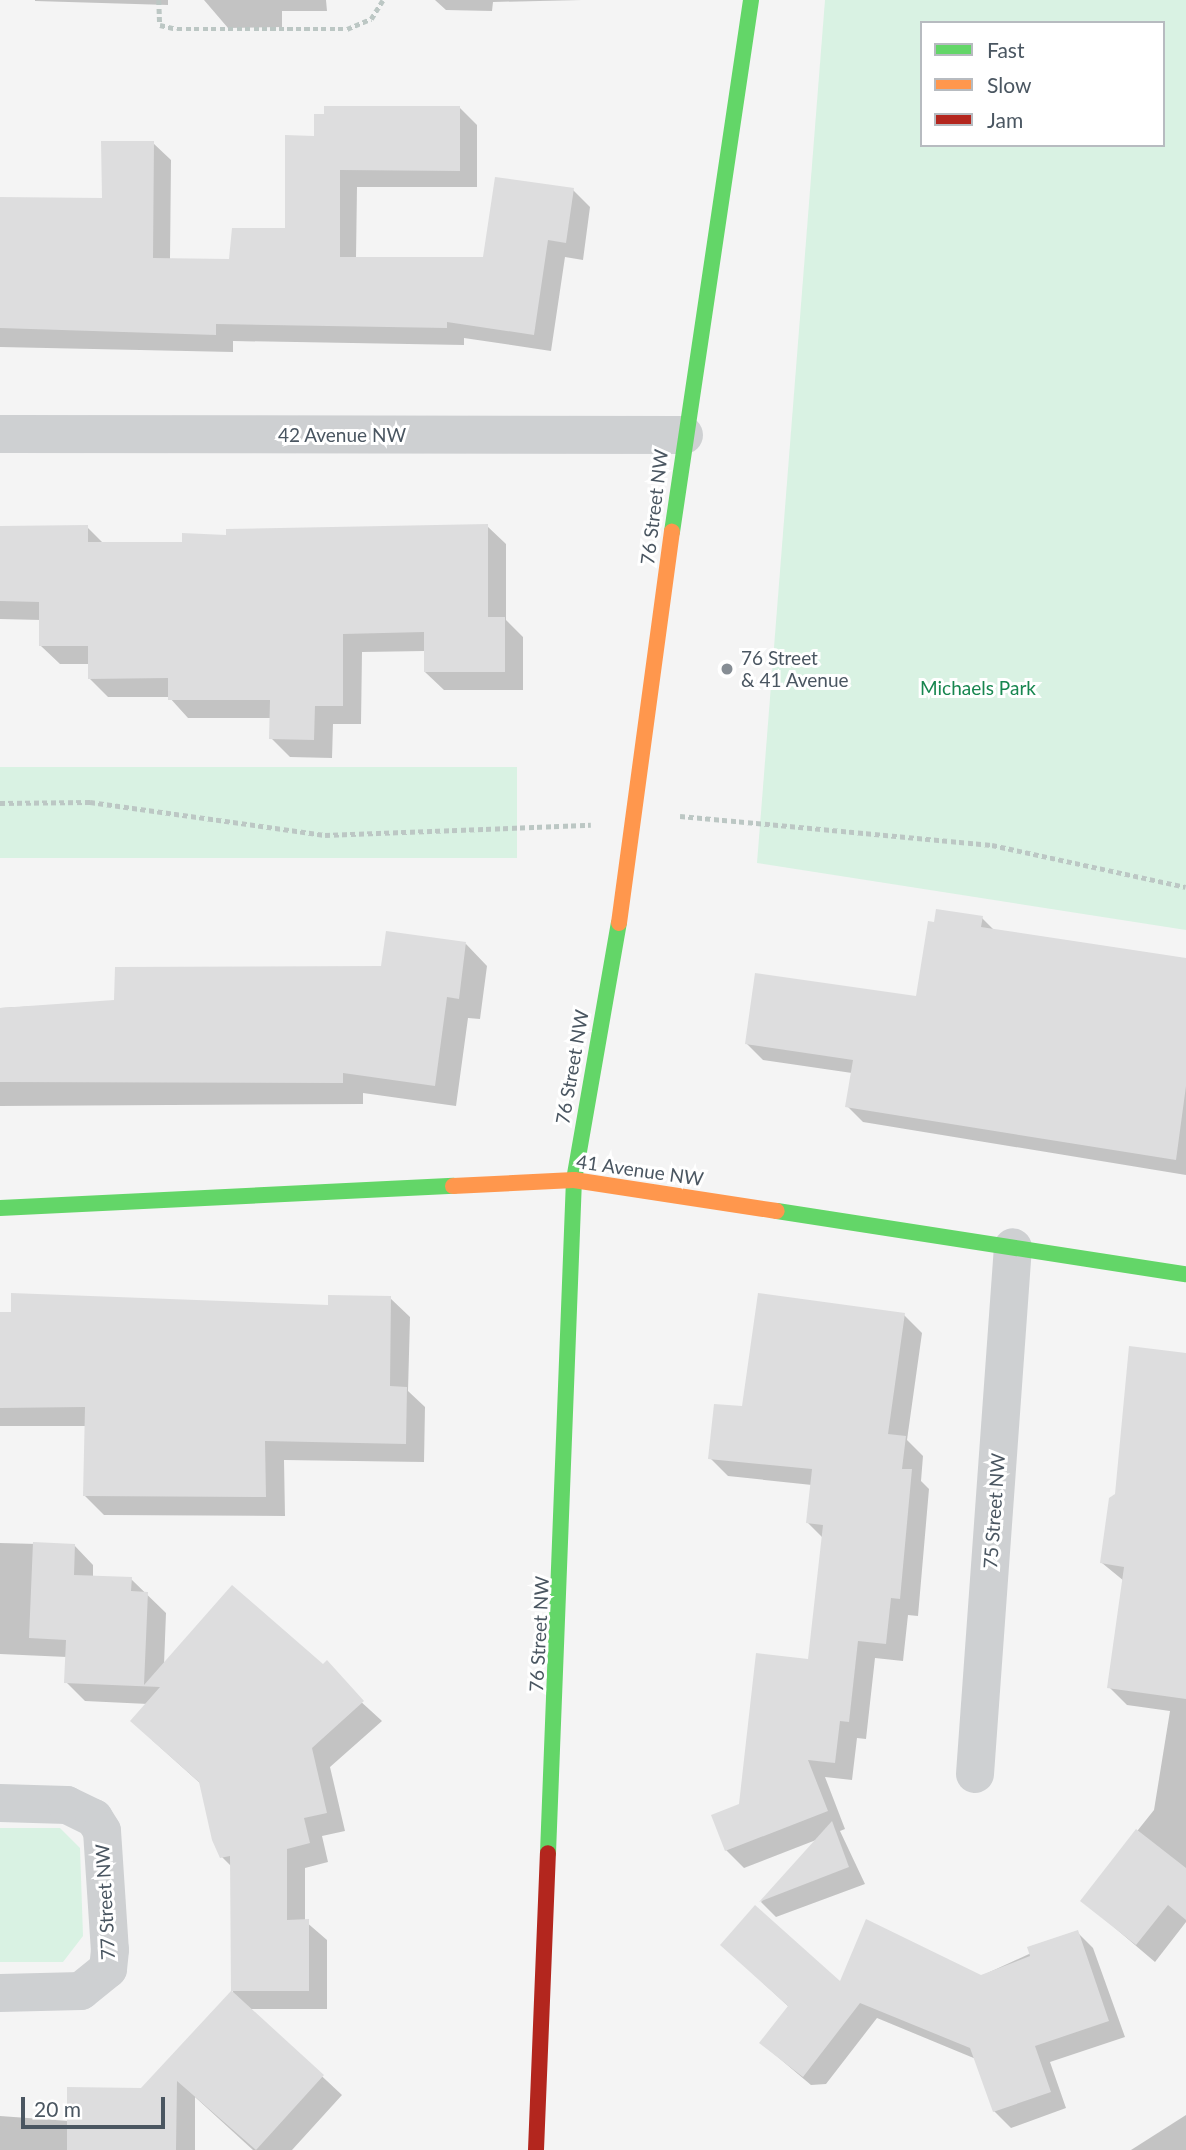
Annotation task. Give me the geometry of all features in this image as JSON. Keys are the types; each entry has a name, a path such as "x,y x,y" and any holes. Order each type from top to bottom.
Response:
{"street":[{"name":"76 Street NW","path":"536,2150 574,1180 637,819 684,435 751,0"},
{"name":"42 Avenue NW","path":"0,434 684,435"},
{"name":"41 Avenue NW","path":"0,1208 574,1180 1186,1274"},
{"name":"75 Street NW","path":"975,1774 1013,1247"},
{"name":"77 Street NW","path":"0,1803 67,1805 94,1818 102,1831 110,1950 108,1969 81,1990 0,1993"}],"path":[{"path":"159,0 160,25 177,30 347,29 365,24 383,0"}],"green space":[{"name":"Michaels Park","path":"825,0 1186,0 1186,930 757,863"},
{"path":"0,767 517,767 517,858 0,858"},
{"path":"0,1828 60,1828 80,1848 83,1936 63,1962 0,1962"}],"building":[{"path":"324,106 460,106 460,171 340,170 340,257 483,257 495,177 574,188 566,243 548,240 534,335 447,322 447,328 216,324 216,335 0,328 0,197 102,198 101,141 154,141 153,258 229,259 232,228 285,228 285,135 314,136 314,114 324,114"},
{"path":"488,524 488,617 505,617 505,672 424,672 424,632 343,634 343,706 315,706 314,740 269,739 270,700 168,700 168,678 88,679 88,646 39,646 39,602 0,601 0,526 88,525 88,542 182,542 182,533 226,535 226,529"},
{"path":"936,909 983,916 981,927 1186,958 1186,1086 1176,1160 845,1107 853,1060 745,1044 755,973 916,996 928,921 934,922"},
{"path":"386,931 466,942 459,999 447,997 435,1086 343,1073 343,1083 0,1082 0,1008 114,1000 115,967 381,966"},
{"path":"11,1293 328,1305 328,1295 391,1296 390,1386 407,1387 406,1444 265,1441 266,1497 83,1496 85,1407 0,1408 0,1312 11,1312"},
{"path":"758,1293 905,1313 888,1434 906,1436 902,1469 912,1469 900,1599 891,1598 886,1644 858,1641 849,1722 840,1721 835,1763 808,1760 828,1811 725,1851 711,1815 739,1804 756,1653 808,1659 823,1525 806,1523 812,1469 708,1459 714,1404 742,1406"},
{"path":"1129,1346 1186,1353 1186,1699 1107,1688 1124,1567 1100,1563 1109,1498 1115,1494"},
{"path":"33,1542 75,1544 74,1575 132,1577 131,1591 148,1592 144,1685 232,1585 323,1664 327,1660 364,1701 312,1748 327,1813 304,1818 310,1843 287,1849 287,1920 309,1919 309,1991 232,1991 324,2075 256,2150 177,2081 176,2150 67,2150 67,2087 141,2088 231,1991 230,1856 220,1858 212,1840 199,1782 130,1721 160,1687 64,1683 66,1640 29,1638"},
{"path":"832,1821 849,1867 759,1902"},
{"path":"1136,1829 1186,1868 1186,1920 1168,1905 1136,1945 1080,1901"},
{"path":"755,1905 840,1981 866,1919 981,1975 1030,1956 1027,1947 1078,1930 1109,2021 1035,2046 1051,2092 993,2112 970,2048 860,2003 803,2077 759,2043 788,2006 720,1945"}],"traffic: fast":[{"path":"672,532 751,0"},
{"path":"548,1853 574,1180 619,923"},
{"path":"0,1208 453,1186"},
{"path":"777,1211 1186,1274"}],"traffic: slow":[{"path":"619,923 672,532"},
{"path":"453,1186 574,1180 777,1211"}],"traffic: jam":[{"path":"536,2150 548,1853"}],"place":[{"name":"76 Street & 41 Avenue","path":"727,669"}]}
